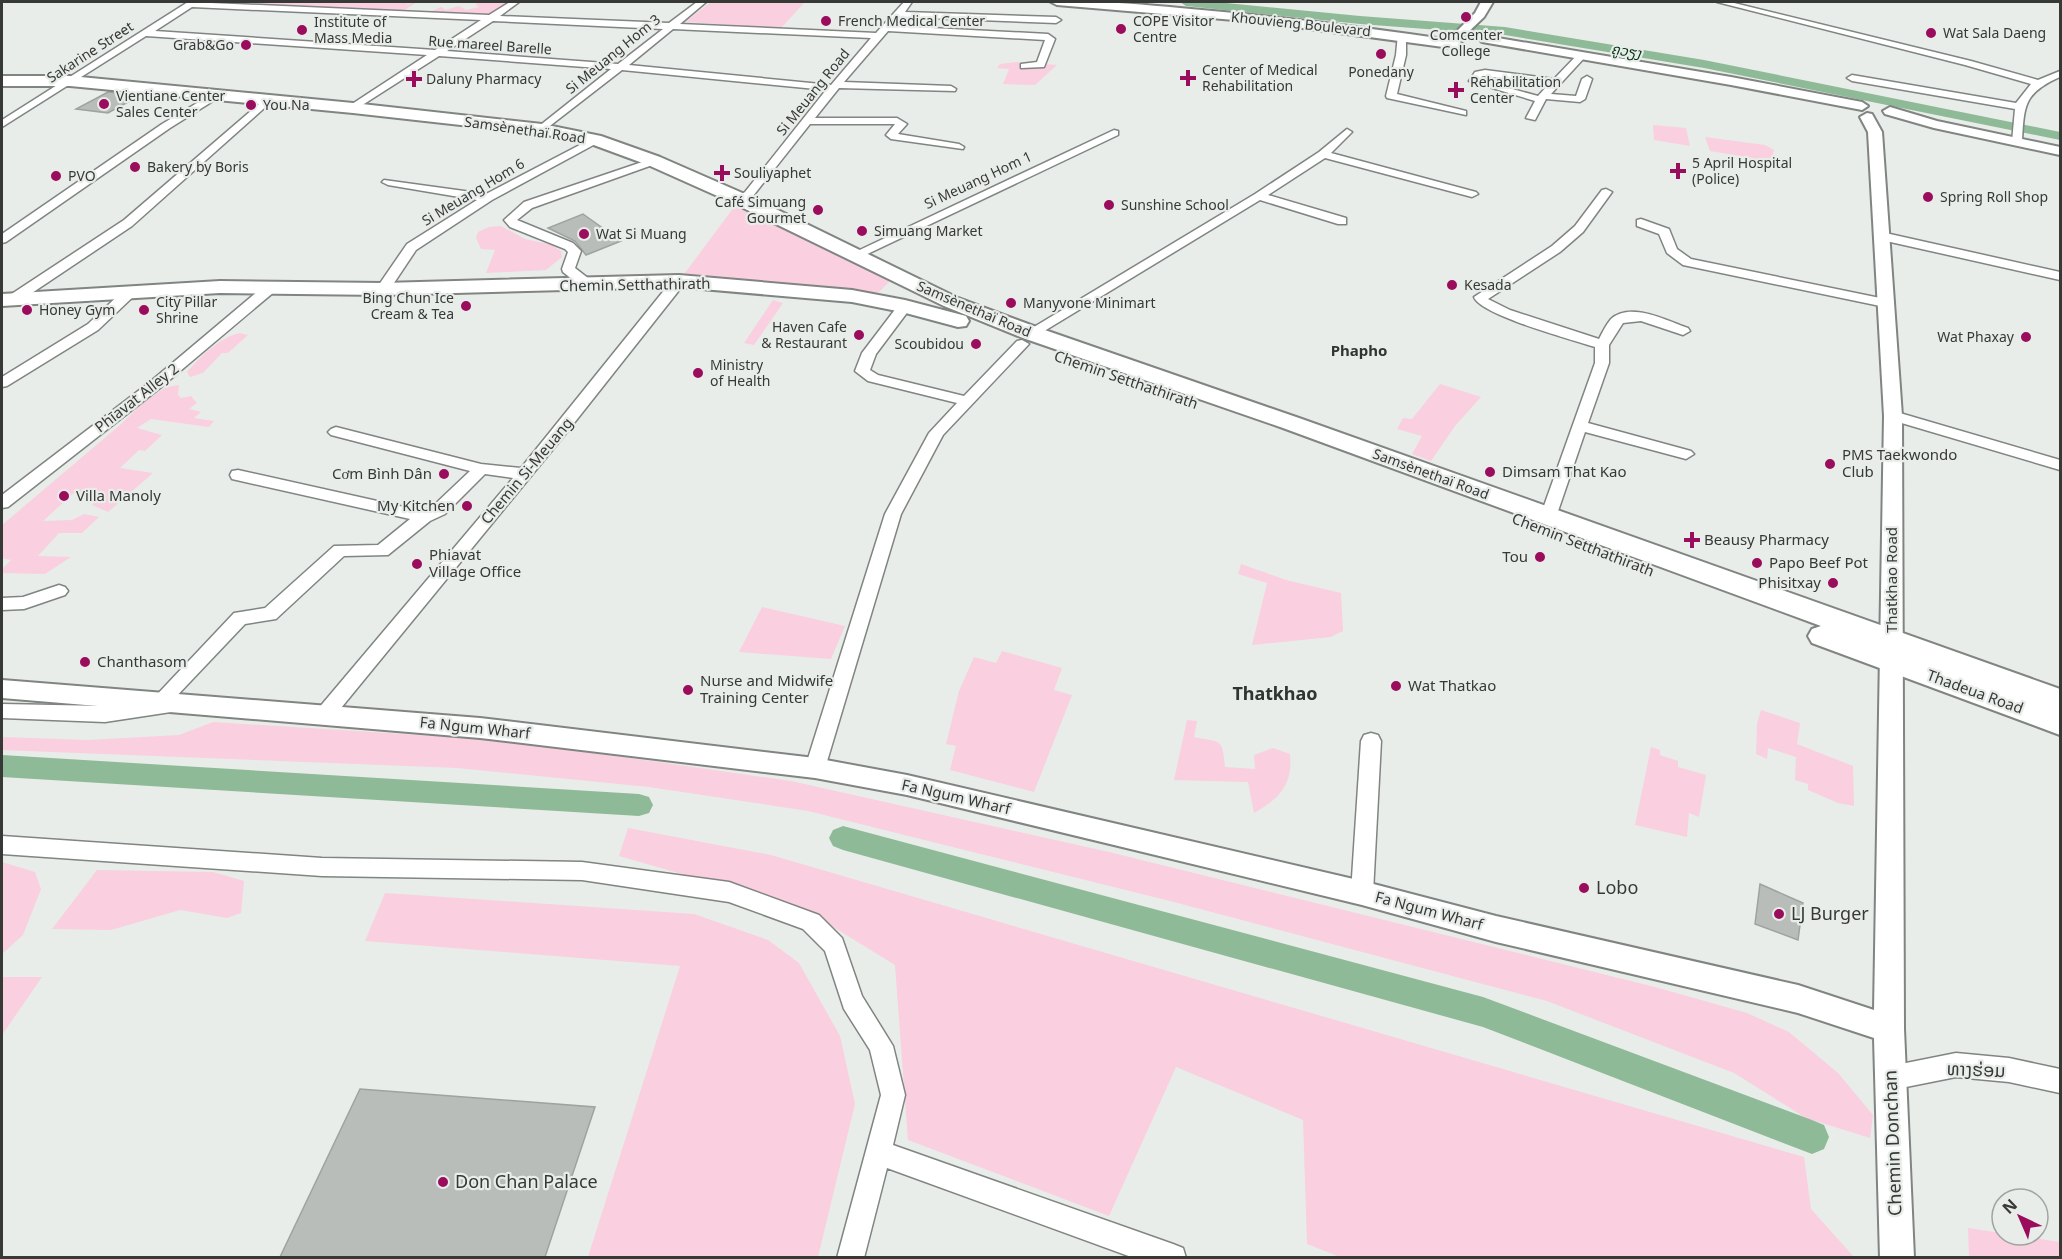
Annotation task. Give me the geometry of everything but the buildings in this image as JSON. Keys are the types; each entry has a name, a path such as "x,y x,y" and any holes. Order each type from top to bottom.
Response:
{"main road":[{"name":"Samsènethaï Road","path":"2,81 70,81 352,108 542,129 595,140 654,161 740,199 1027,338 1292,423 1548,517 1891,651"},
{"path":"865,298 879,292 890,282 887,272 882,268"},
{"name":"Chemin Setthathirath","path":"4,300 220,287 269,290 383,289 679,282 792,289 865,298 905,306 1027,338 1558,536 1891,651"},
{"path":"905,306 889,298 894,292 909,290 951,302"},
{"name":"Thadeua Road","path":"1891,651 2061,701"},
{"name":"Thadeua Road","path":"1891,651 2061,723"}],"street":[{"path":"352,108 515,2"},
{"name":"Si Meuang Hom 3","path":"542,129 670,25 702,2"},
{"name":"Si Meuang Road","path":"740,199 749,194 835,87 908,2"},
{"name":"Khouvieng Boulevard","path":"1057,2 1237,17 1401,36 1470,38 1803,95 1876,117 1934,124 2017,139 2061,151"},
{"path":"1470,38 1487,2"},
{"path":"1721,2 1968,63 2037,83"},
{"path":"191,3 670,25 1048,37 1050,39 1041,65 1024,66"},
{"name":"Sakarine Street","path":"2,124 191,3"},
{"path":"898,14 1056,20"},
{"name":"Rue mareel Barelle","path":"145,33 213,36 835,87 951,89"},
{"path":"1401,36 1401,55 1391,96 1462,113"},
{"path":"1531,118 1542,98 1581,56"},
{"path":"1558,82 1485,73 1479,74 1474,81 1542,98 1580,99 1587,79"},
{"path":"2017,139 2021,107 2028,90 2037,83 2061,74"},
{"path":"1852,78 2021,107"},
{"path":"2,239 166,126 216,96"},
{"path":"4,300 128,223 266,101"},
{"name":"Thatkhao Road","path":"1876,117 1893,416 1889,1029"},
{"path":"809,122 897,121 902,124 891,135 895,137 959,147"},
{"path":"814,768 893,514 937,433 1027,338 1259,196 1323,154 1347,132"},
{"name":"Si Meuang Hom 1","path":"855,255 1114,133"},
{"name":"Si Meuang Hom 6","path":"383,289 411,247 488,198 595,140"},
{"path":"1323,154 1472,194"},
{"path":"588,285 568,269 575,251 514,224 510,220 528,206 654,161"},
{"path":"388,182 488,198"},
{"path":"1602,345 1505,313 1490,307 1482,301 1481,297 1564,242 1579,229 1606,192"},
{"path":"1259,196 1342,221"},
{"path":"1641,223 1665,232 1667,243 1676,257 1687,262 1885,303"},
{"path":"1881,236 2061,276"},
{"name":"Chemin Si-Meuang","path":"325,714 525,474 679,282"},
{"name":"Phīavat Alley 2","path":"2,503 155,385 269,290"},
{"path":"2,383 93,327 131,291"},
{"path":"905,306 870,352 862,371 873,378 965,401"},
{"path":"1548,517 1602,363 1602,345 1615,323 1629,316 1683,331"},
{"path":"1893,416 2061,465"},
{"path":"1581,426 1686,454"},
{"path":"336,432 480,468 525,474"},
{"path":"160,701 240,618 270,614 340,550 382,551 424,517 439,510 480,468"},
{"path":"238,475 424,517"},
{"path":"2,604 24,603 59,591"},
{"name":"Fa Ngum Wharf","path":"2,689 480,728 814,768 907,785 1362,893 1507,931 1798,999 1889,1029"},
{"path":"2,711 105,714 189,703"},
{"path":"1362,893 1371,741"},
{"path":"2,845 322,867 582,871 729,892 811,922 834,945 852,1001 881,1046 893,1095 850,1257"},
{"name":"Chemin Donchan","path":"1889,1029 1897,1257"},
{"name":"ທາງຮ່ອມ","path":"1891,1078 1956,1065 2008,1070 2061,1081"},
{"path":"877,1152 1173,1257"}],"shaded area":[{"path":"234,2 405,2 408,4 417,2 403,11 229,5"},
{"path":"509,2 492,15 427,13 441,7 446,10 459,6 466,10 479,7 475,4"},
{"path":"711,2 805,2 781,28 685,22"},
{"path":"1017,62 1057,65 1035,85 1003,84 1009,69 997,68 1000,64"},
{"path":"1653,125 1686,128 1690,146 1654,140"},
{"path":"1705,137 1765,145 1774,150 1771,161 1710,151"},
{"path":"740,199 889,277 889,282 879,292 871,295 679,281"},
{"path":"501,226 525,239 552,245 561,251 562,257 546,270 486,273 495,250 481,249 476,238 478,232 489,227"},
{"path":"773,300 783,303 754,345 744,343"},
{"path":"240,333 248,335 228,353 222,353 203,373 190,377 187,372 204,354 218,343"},
{"path":"1440,384 1481,397 1455,426 1431,461 1412,454 1422,436 1397,429 1403,418 1412,419"},
{"path":"179,385 178,395 181,398 191,396 197,403 189,409 201,412 194,418 214,421 209,427 151,419 137,428 162,435 145,451 139,450 120,468 153,473 108,512 92,505 102,493 75,492 43,521 72,520 84,514 99,517 82,533 59,533 38,556 71,557 45,574 2,573 2,569 11,560 2,558 2,525 143,403 166,387"},
{"path":"1241,564 1286,580 1341,593 1343,631 1331,637 1252,645 1267,583 1238,574"},
{"path":"762,607 845,626 831,659 739,652"},
{"path":"1002,651 1062,668 1054,690 1072,695 1034,792 950,770 956,746 946,744 959,691 974,657 996,663"},
{"path":"1761,710 1800,723 1797,744 1853,766 1854,806 1838,803 1808,790 1808,784 1795,780 1796,757 1768,748 1767,759 1756,754 1757,724"},
{"path":"1187,720 1197,721 1194,737 1219,743 1223,750 1225,767 1255,769 1254,755 1273,748 1290,754 1287,782 1278,796 1254,813 1248,782 1174,780"},
{"path":"213,722 482,739 791,781 1109,852 1655,987 1747,1013 1789,1032 1838,1073 1873,1115 1870,1138 1806,1118 1734,1073 1547,1001 1170,901 808,811 649,787 457,768 2,750 2,737 88,740 179,735"},
{"path":"1651,747 1660,750 1660,755 1678,761 1678,767 1706,775 1699,817 1689,813 1687,837 1635,825"},
{"path":"628,828 771,855 1804,1157 1811,1209 1854,1257 1340,1257 1307,1244 1303,1120 1176,1067 1109,1216 908,1140 895,965 804,909 619,856"},
{"path":"2,862 35,872 41,889 23,935 2,954"},
{"path":"97,870 213,872 244,881 241,913 227,918 180,910 111,930 52,929"},
{"path":"385,893 694,914 768,940 799,963 840,1036 855,1104 818,1257 588,1257 680,966 365,941"},
{"path":"2,977 42,977 2,1035"},
{"path":"1968,1228 1990,1231 1990,1247 2050,1247 2050,1240 2060,1242 2060,1257 1969,1257"}],"waterway":[{"name":"ຄູວຽງ","path":"1186,2 1360,20 1505,31 1704,64 2060,136"},
{"path":"2,766 639,805"},
{"path":"843,838 1483,1012 1812,1137"}],"place":[{"name":"Comcenter College","path":"1466,17"},
{"name":"French Medical Center","path":"826,21"},
{"name":"COPE Visitor Centre","path":"1121,29"},
{"name":"Institute of Mass Media","path":"302,30"},
{"name":"Wat Sala Daeng","path":"1931,33"},
{"name":"Grab&Go","path":"246,45"},
{"name":"Ponedany","path":"1381,54"},
{"name":"Center of Medical Rehabilitation","path":"1188,78"},
{"name":"Daluny Pharmacy","path":"414,79"},
{"name":"Rehabilitation Center","path":"1456,90"},
{"name":"Vientiane Center Sales Center","path":"104,104"},
{"name":"You Na","path":"251,105"},
{"name":"Bakery by Boris","path":"135,167"},
{"name":"5 April Hospital (Police)","path":"1678,171"},
{"name":"Souliyaphet","path":"722,173"},
{"name":"PVO","path":"56,176"},
{"name":"Spring Roll Shop","path":"1928,197"},
{"name":"Sunshine School","path":"1109,205"},
{"name":"Café Simuang Gourmet","path":"818,210"},
{"name":"Simuang Market","path":"862,231"},
{"name":"Wat Si Muang","path":"584,234"},
{"name":"Kesada","path":"1452,285"},
{"name":"Manyvone Minimart","path":"1011,303"},
{"name":"Bing Chun Ice Cream & Tea","path":"466,306"},
{"name":"Honey Gym","path":"27,310"},
{"name":"City Pillar Shrine","path":"144,310"},
{"name":"Haven Cafe & Restaurant","path":"859,335"},
{"name":"Wat Phaxay","path":"2026,337"},
{"name":"Scoubidou","path":"976,344"},
{"name":"Ministry of Health","path":"698,373"},
{"name":"PMS Taekwondo Club","path":"1830,464"},
{"name":"Dimsam That Kao","path":"1490,472"},
{"name":"Cơm Bình Dân","path":"444,474"},
{"name":"Villa Manoly","path":"64,496"},
{"name":"My Kitchen","path":"467,506"},
{"name":"Beausy Pharmacy","path":"1692,540"},
{"name":"Tou","path":"1540,557"},
{"name":"Papo Beef Pot","path":"1757,563"},
{"name":"Phiavat Village Office","path":"417,564"},
{"name":"Phisitxay","path":"1833,583"},
{"name":"Chanthasom","path":"85,662"},
{"name":"Wat Thatkao","path":"1396,686"},
{"name":"Nurse and Midwife Training Center","path":"688,690"},
{"name":"Lobo","path":"1584,888"},
{"name":"LJ Burger","path":"1779,914"},
{"name":"Don Chan Palace","path":"443,1182"}],"district":[{"name":"Phapho","path":"1359,351"},
{"name":"Thatkhao","path":"1275,694"}]}
